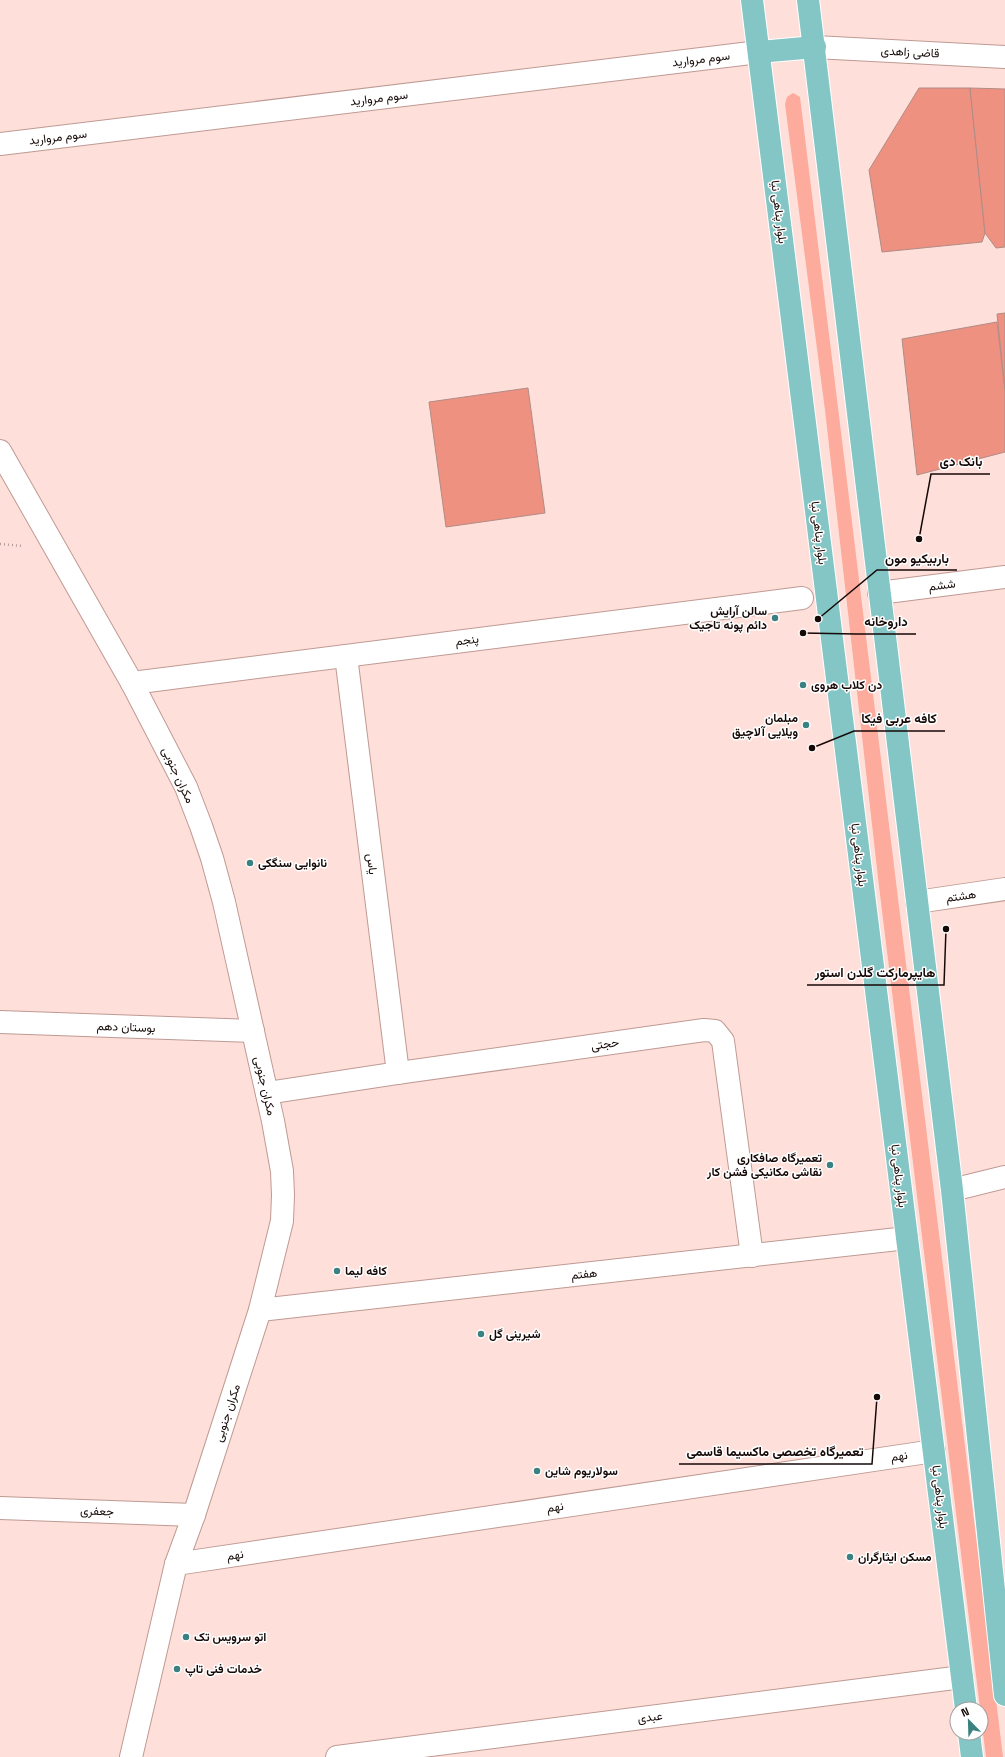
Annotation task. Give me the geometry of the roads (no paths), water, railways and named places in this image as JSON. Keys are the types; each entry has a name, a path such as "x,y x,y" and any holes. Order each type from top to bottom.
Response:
{"main road":[{"name":"بلوار پناهی نیا","path":"752,0 965,1701"},
{"path":"808,0 815,47 879,594 952,1190 1005,1696"},
{"path":"759,52 815,47"},
{"path":"970,1741 972,1757"}],"street":[{"name":"قاضی زاهدی","path":"815,47 1005,57"},
{"name":"سوم مروارید","path":"0,144 759,52"},
{"name":"مکران جنوبی","path":"0,451 132,683 186,787 212,858 224,902 267,1093 282,1171 282,1221 260,1310 194,1515 176,1564 131,1757"},
{"name":"ششم","path":"879,594 1005,577"},
{"name":"پنجم","path":"132,683 802,598"},
{"name":"یاس","path":"346,656 398,1073"},
{"name":"هشتم","path":"917,902 1005,889"},
{"name":"بوستان دهم","path":"0,1022 253,1031"},
{"name":"حجتی","path":"267,1093 704,1030 715,1031 723,1041 752,1256"},
{"path":"952,1190 1005,1177"},
{"name":"هفتم","path":"260,1310 907,1238"},
{"name":"نهم","path":"176,1564 934,1451"},
{"name":"جعفری","path":"0,1508 194,1515"},
{"name":"عبدی","path":"337,1757 962,1677"}],"place":[{"name":"بانک دی","path":"919,539"},
{"name":"سالن آرایش دائم پونه تاجیک","path":"775,618"},
{"name":"باربیکیو مون","path":"818,619"},
{"name":"داروخانه","path":"803,633"},
{"name":"دن کلاب هروی","path":"803,685"},
{"name":"مبلمان ویلایی آلاچیق","path":"806,725"},
{"name":"کافه عربی فیکا","path":"812,748"},
{"name":"نانوایی سنگکی","path":"250,863"},
{"name":"هایپرمارکت گلدن استور","path":"946,929"},
{"name":"تعمیرگاه صافکاری نقاشی مکانیکی فشن کار","path":"830,1165"},
{"name":"کافه لیما","path":"337,1271"},
{"name":"شیرینی گل","path":"481,1334"},
{"name":"تعمیرگاه تخصصی ماکسیما قاسمی","path":"877,1397"},
{"name":"سولاریوم شاین","path":"537,1471"},
{"name":"مسکن ایثارگران","path":"850,1557"},
{"name":"اتو سرویس تک","path":"186,1637"},
{"name":"خدمات فنی تاپ","path":"177,1669"}]}
